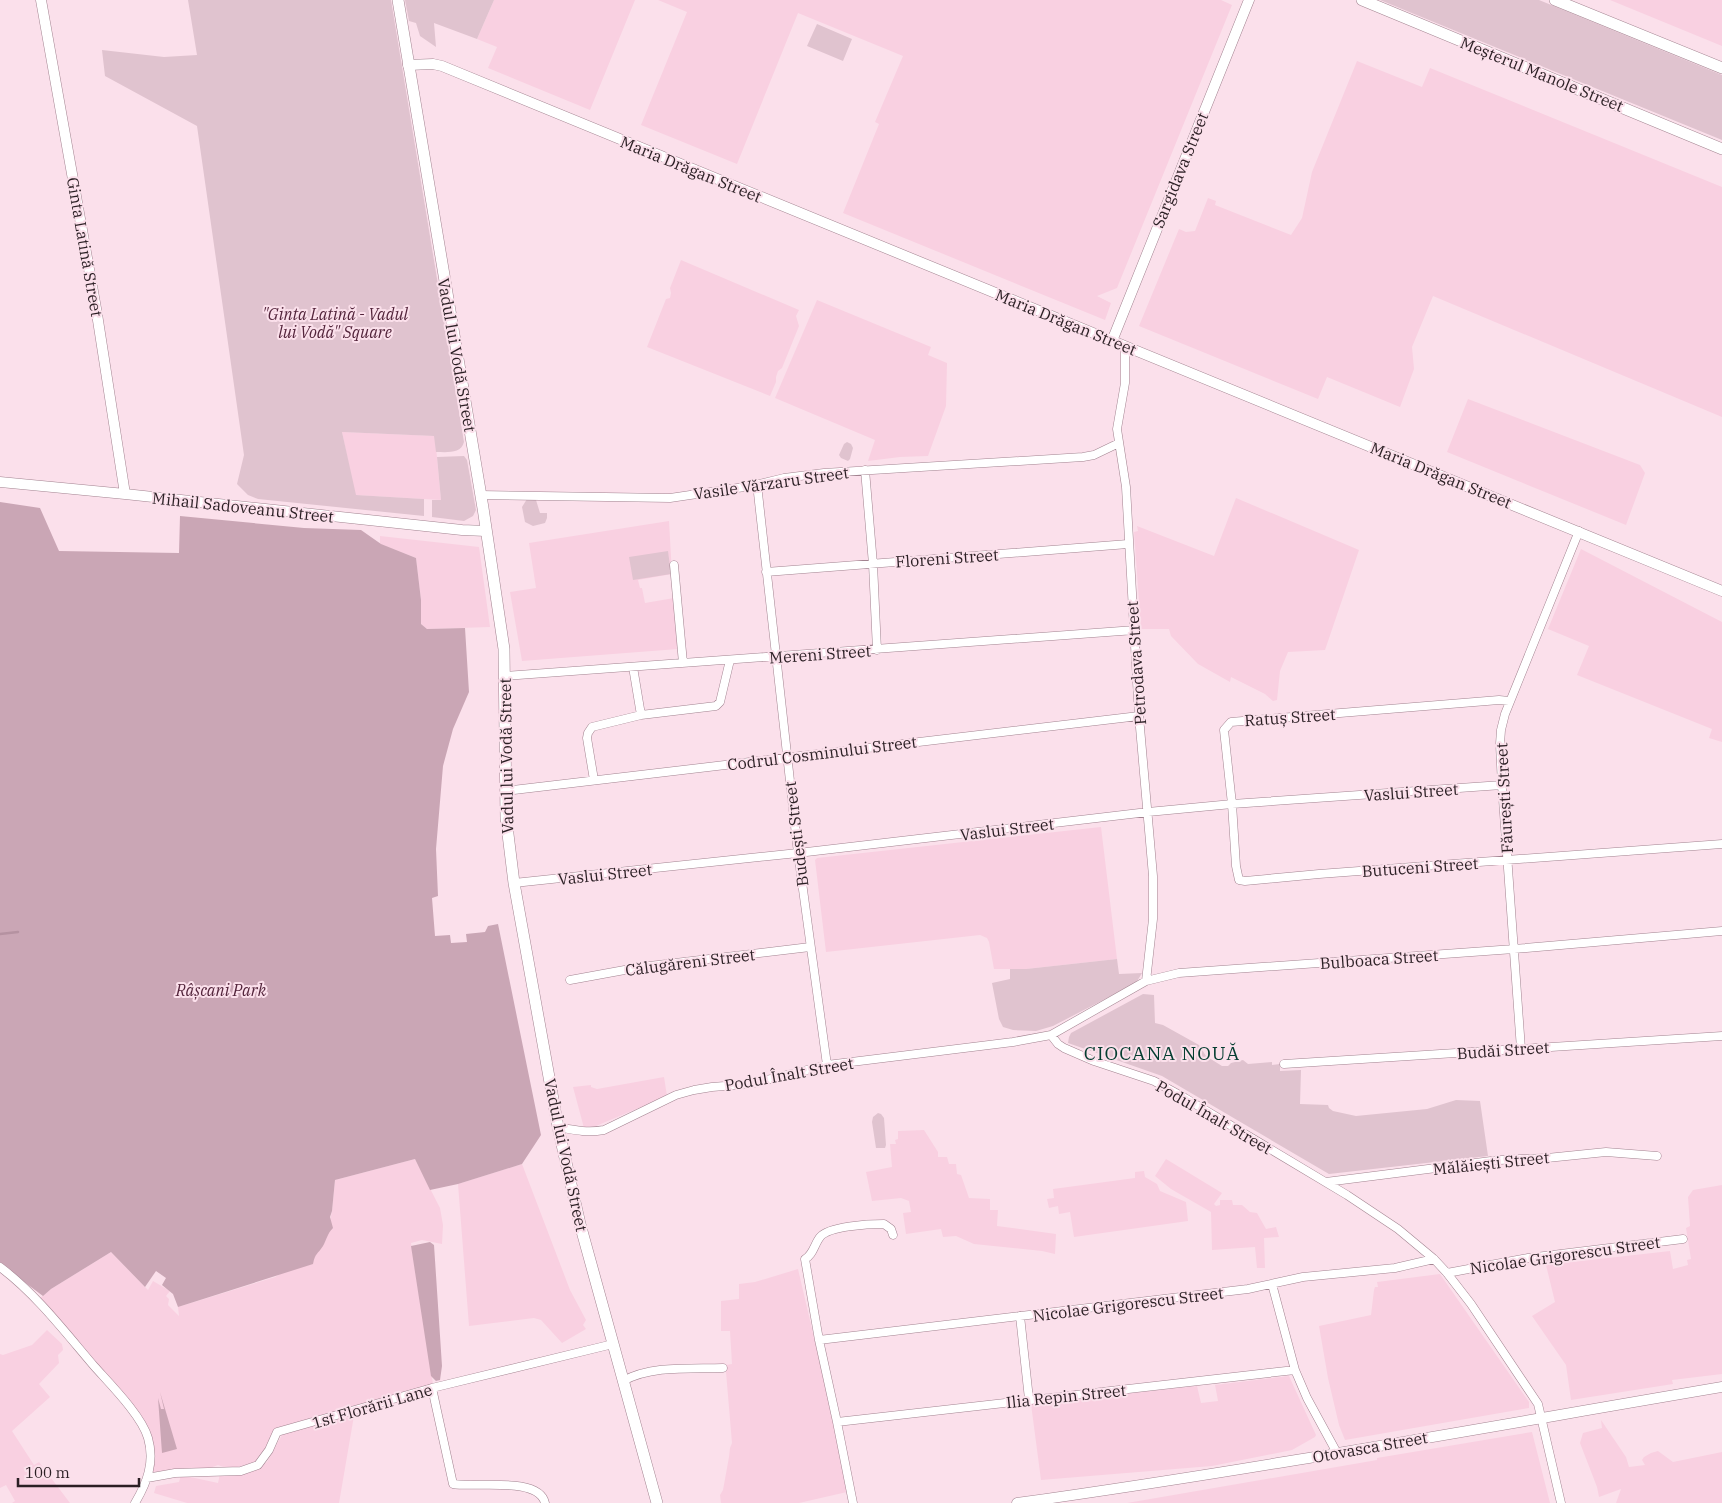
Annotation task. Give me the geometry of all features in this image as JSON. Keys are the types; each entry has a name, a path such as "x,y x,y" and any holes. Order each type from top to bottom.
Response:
{"main road":[{"name":"Ginta Latină Street","path":"41,0 100,330 125,494"},
{"name":"Vadul lui Vodă Street","path":"398,0 504,649 506,676 505,791 507,840 514,883 558,1127 580,1224 657,1503"},
{"name":"Sargidava Street","path":"1112,340 1249,0"},
{"name":"Meșterul Manole Street","path":"1362,0 1722,149"},
{"path":"1555,0 1722,68"},
{"name":"Maria Drăgan Street","path":"408,64 442,66 1722,591"},
{"name":"Mihail Sadoveanu Street","path":"0,482 486,531"},
{"name":"Otovasca Street","path":"1017,1503 1190,1478 1722,1387"}],"street":[{"name":"Petrodava Street","path":"1126,346 1125,383 1117,429 1126,487 1139,716 1154,899 1146,981"},
{"name":"Vasile Vărzaru Street","path":"480,495 664,498 824,473 1083,457 1094,455 1119,443"},
{"path":"865,470 878,650"},
{"name":"Budești Street","path":"757,484 798,853 826,1065"},
{"name":"Făurești Street","path":"1521,1049 1502,785 1501,730 1509,701 1538,636 1579,532"},
{"name":"Floreni Street","path":"766,572 1128,544"},
{"path":"674,565 683,663"},
{"name":"Mereni Street","path":"506,676 1135,630"},
{"path":"594,780 587,738 592,727 641,715 716,706 720,702 730,660"},
{"path":"633,667 641,715"},
{"name":"Ratuș Street","path":"1239,880 1236,866 1224,730 1227,724 1231,722 1499,700 1509,701"},
{"name":"Codrul Cosminului Street","path":"505,791 1139,716"},
{"name":"Vaslui Street","path":"514,883 798,853 1148,812 1232,804 1502,785"},
{"name":"Butuceni Street","path":"1239,880 1722,844"},
{"name":"Bulboaca Street","path":"1051,1035 1146,981 1179,972 1514,949 1722,931"},
{"name":"Călugăreni Street","path":"570,980 641,967 810,947"},
{"name":"Podul Înalt Street","path":"558,1127 586,1132 604,1130 676,1095 712,1087 750,1084 826,1065 1013,1042 1051,1035 1064,1048 1094,1061 1154,1081 1172,1090 1326,1182 1382,1218 1434,1258 1447,1273 1511,1362 1538,1404 1561,1503"},
{"name":"Budăi Street","path":"1284,1064 1722,1036"},
{"name":"Mălăiești Street","path":"1326,1182 1499,1160 1547,1158 1606,1152 1657,1156"},
{"path":"853,1503 838,1422 819,1340 805,1259 810,1256 819,1239 824,1234 836,1228 884,1224 891,1230 893,1236"},
{"name":"Nicolae Grigorescu Street","path":"1447,1273 1528,1258 1683,1239"},
{"name":"Nicolae Grigorescu Street","path":"819,1340 1248,1289 1303,1277 1395,1268 1434,1258"},
{"path":"0,1267 34,1297 140,1421 148,1438 151,1464 147,1478 134,1503"},
{"path":"1272,1284 1295,1370 1337,1453"},
{"path":"1020,1316 1029,1399"},
{"name":"1st Florării Lane","path":"147,1478 175,1474 241,1471 258,1465 269,1450 278,1432 432,1388 613,1344"},
{"path":"623,1381 637,1374 655,1371 723,1368"},
{"name":"Ilia Repin Street","path":"838,1422 1295,1370"},
{"path":"432,1388 453,1484 526,1487 540,1494 544,1498 545,1503"}],"shaded area":[{"path":"494,0 635,0 590,110 488,68 497,47 477,39"},
{"path":"658,0 1221,0 1232,5 1117,288 1097,296 1111,303 1105,320 843,213 879,124 875,122 903,56 798,13 737,164 641,125 687,12"},
{"path":"1610,0 1722,0 1722,46"},
{"path":"1357,61 1422,87 1430,68 1722,187 1722,417 1433,296 1412,347 1414,369 1400,407 1327,377 1318,399 1139,326 1179,229 1186,232 1195,231 1208,198 1216,201 1215,205 1291,235 1302,218 1312,172"},
{"path":"681,260 799,310 796,316 799,326 782,368 778,371 770,396 647,347 666,299 670,298 670,288"},
{"path":"817,300 931,347 928,355 947,363 946,406 928,456 868,461 875,440 775,398"},
{"path":"1468,399 1640,465 1645,473 1626,525 1447,452"},
{"path":"342,432 435,436 441,500 355,495"},
{"path":"1236,498 1359,550 1325,650 1288,652 1280,671 1277,700 1273,701 1265,694 1231,677 1230,682 1198,664 1171,636 1169,629 1141,629 1134,532 1138,531 1137,526 1214,556"},
{"path":"669,521 672,574 638,580 645,603 674,598 678,649 522,661 510,592 536,588 529,543"},
{"path":"380,536 479,547 490,627 427,629 421,624 421,600 416,558 380,544"},
{"path":"1581,549 1722,622 1722,742 1709,738 1712,729 1577,675 1589,646 1548,629"},
{"path":"1101,827 1117,959 1026,969 994,969 989,942 987,938 980,935 826,952 815,860 817,858"},
{"path":"664,1077 667,1096 596,1126 584,1128 573,1087 591,1085 591,1087 597,1089"},
{"path":"924,1130 938,1152 938,1157 947,1157 949,1164 956,1164 957,1174 961,1175 969,1198 990,1199 990,1210 998,1210 997,1226 1056,1234 1055,1254 974,1244 956,1236 943,1237 941,1229 906,1234 903,1213 911,1212 909,1201 901,1198 872,1201 866,1172 892,1167 890,1144 896,1144 895,1140 898,1139 898,1131"},
{"path":"415,1159 440,1208 443,1225 442,1244 422,1240 411,1243 433,1384 277,1428 270,1443 257,1462 229,1469 218,1465 210,1468 153,1472 154,1461 143,1421 132,1404 39,1299 51,1289 111,1252 148,1290 153,1281 170,1291 166,1296 169,1299 168,1305 179,1316 178,1307 275,1277 315,1254 323,1245 327,1234 332,1211 335,1180"},
{"path":"1166,1159 1222,1193 1214,1204 1216,1206 1220,1205 1220,1200 1232,1200 1233,1205 1242,1205 1250,1212 1257,1213 1266,1229 1276,1227 1279,1237 1264,1238 1265,1268 1257,1268 1255,1247 1212,1250 1211,1212 1171,1189 1155,1176"},
{"path":"522,1164 570,1290 586,1320 583,1325 586,1329 562,1343 541,1320 534,1318 469,1326 458,1184"},
{"path":"1144,1171 1145,1177 1157,1184 1160,1191 1186,1202 1188,1221 1074,1237 1070,1212 1059,1214 1058,1206 1049,1208 1047,1199 1054,1198 1053,1189 1135,1178 1135,1172"},
{"path":"1722,1185 1722,1374 1672,1380 1673,1384 1571,1400 1566,1365 1532,1316 1555,1302 1546,1265 1670,1251 1673,1269 1688,1265 1687,1260 1691,1259 1686,1228 1690,1226 1688,1197 1693,1190"},
{"path":"798,1269 837,1436 847,1492 799,1503 721,1503 720,1495 723,1490 732,1443 726,1365 732,1364 730,1331 721,1331 721,1301 739,1299 739,1284 755,1282"},
{"path":"1440,1274 1529,1402 1529,1408 1345,1440 1339,1425 1328,1378 1319,1326 1371,1315 1374,1290 1375,1287 1378,1287 1377,1282"},
{"path":"47,1330 62,1344 63,1350 58,1355 59,1363 39,1384 50,1397 12,1431 34,1465 39,1462 70,1503 12,1503 15,1501 6,1485 0,1488 0,1354 3,1355 32,1345"},
{"path":"1289,1376 1316,1435 1292,1450 1212,1466 1041,1480 1031,1404 1197,1386 1201,1403 1218,1401 1215,1385"},
{"path":"355,1410 339,1503 187,1503 154,1493 156,1486 179,1482 181,1475 218,1483 220,1474 234,1476 258,1468 267,1462 282,1435"},
{"path":"1601,1420 1626,1457 1629,1467 1645,1465 1642,1460 1644,1457 1658,1451 1673,1462 1722,1452 1722,1503 1616,1503 1621,1489 1599,1497 1580,1443 1583,1433 1602,1428"},
{"path":"1532,1432 1550,1503 1127,1503 1377,1460 1377,1458"}],"green space":[{"name":"\"Ginta Latină - Vadul lui Vodă\" Square","path":"188,0 391,0 464,442 460,449 449,452 436,452 434,436 342,432 356,495 424,499 424,516 258,499 248,495 237,484 244,455 197,126 105,76 102,50 164,57 197,55"},
{"path":"405,0 494,0 477,39 434,23 436,47 420,36 416,23 409,21"},
{"path":"1380,0 1539,0 1722,75 1722,140"},
{"path":"817,24 852,39 843,61 807,46"},
{"path":"847,442 853,448 848,461 839,455 844,444"},
{"path":"464,456 467,460 476,510 473,516 464,521 432,517 432,500 441,500 437,457"},
{"path":"527,499 536,500 540,513 547,513 545,523 533,526 525,522 522,507"},
{"name":"Râșcani Park","path":"0,502 40,508 59,551 179,553 180,516 304,528 361,530 381,544 416,558 421,600 421,624 427,629 465,628 469,692 453,729 443,766 436,849 438,896 432,898 435,936 450,935 451,943 467,942 466,934 485,932 488,926 498,924 541,1135 522,1164 458,1184 430,1190 415,1159 335,1180 330,1217 333,1228 313,1264 178,1307 173,1294 162,1285 166,1278 156,1271 145,1287 111,1252 51,1289 43,1296 0,1264"},
{"path":"668,551 671,574 633,580 629,557"},
{"path":"1117,959 1119,974 1142,973 1136,983 1053,1026 1036,1031 1013,1030 1003,1027 999,1019 992,983 1010,979 1010,969"},
{"path":"1143,994 1154,995 1155,1023 1163,1025 1199,1045 1206,1056 1222,1066 1228,1066 1231,1063 1243,1060 1248,1064 1272,1062 1272,1065 1280,1064 1280,1071 1301,1070 1300,1104 1328,1105 1333,1111 1356,1116 1427,1109 1456,1100 1480,1101 1488,1156 1329,1174 1162,1076 1068,1043 1071,1033"},
{"path":"878,1113 884,1118 885,1148 876,1148 872,1122 873,1117"},
{"path":"430,1242 434,1245 442,1366 440,1380 436,1381 431,1376 411,1246"},
{"path":"160,1392 177,1449 162,1453 158,1398 161,1409 164,1409"}],"waterway":[{"path":"0,934 18,932"}],"district":[{"name":"CIOCANA NOUĂ","path":"1162,1053"}]}
